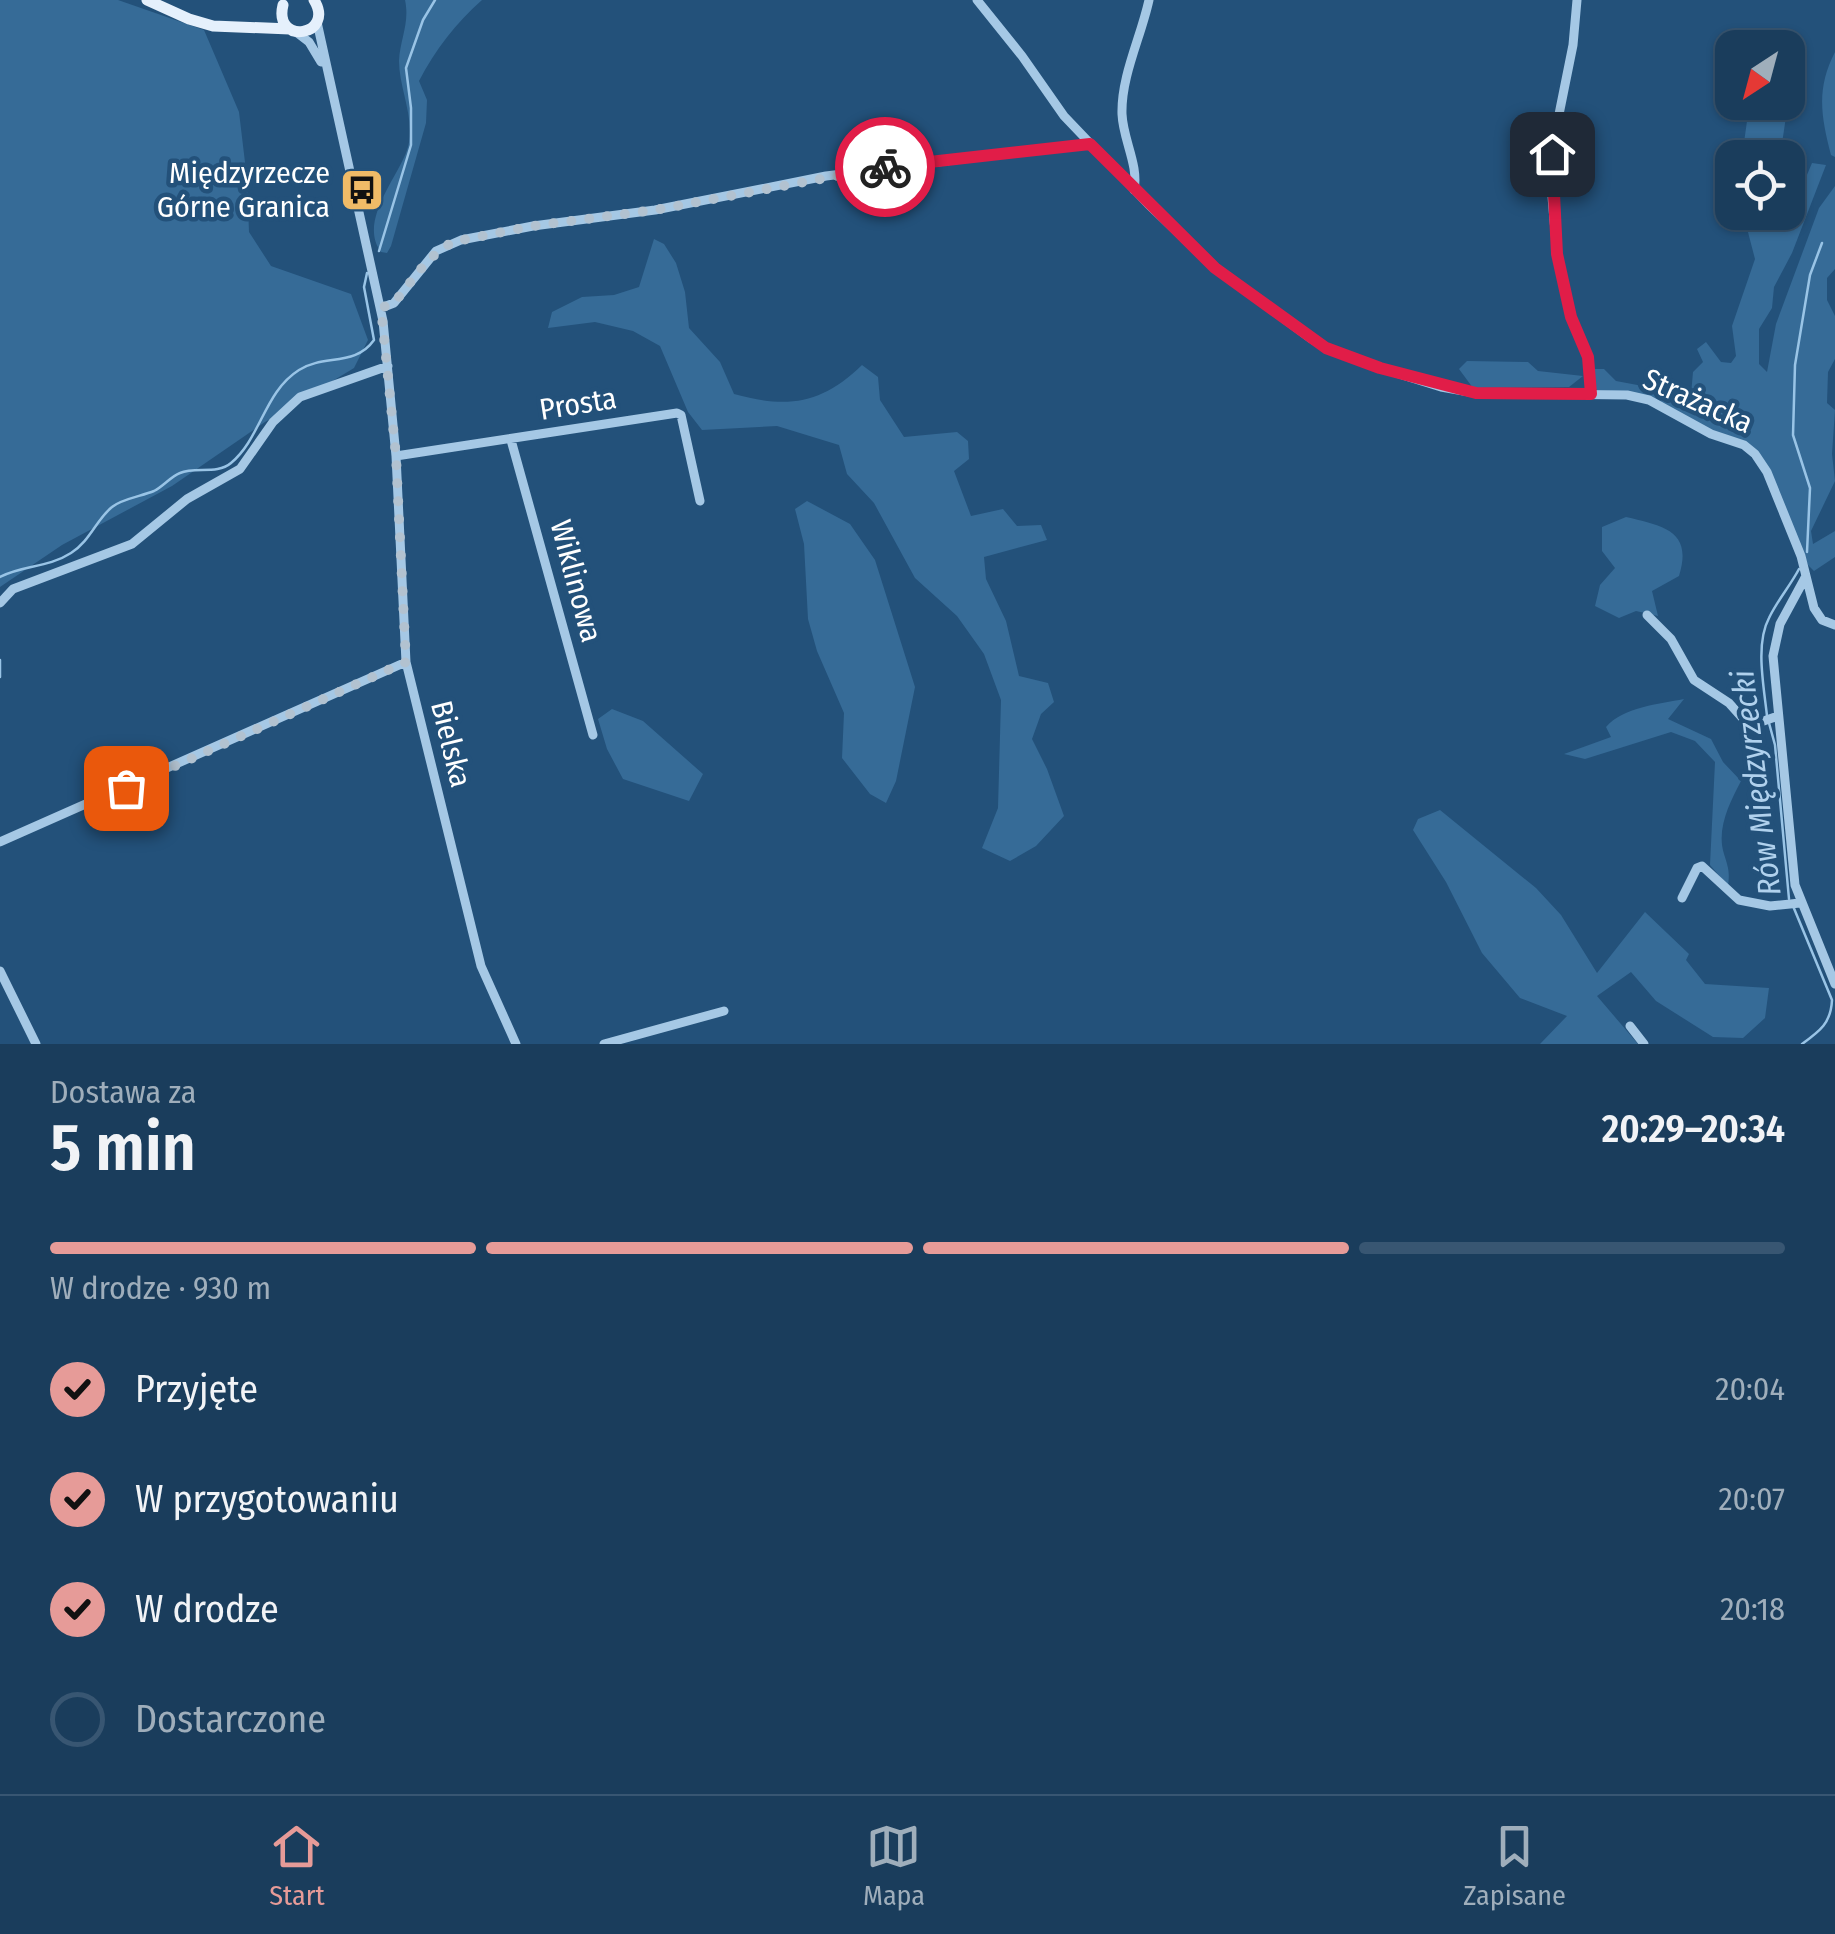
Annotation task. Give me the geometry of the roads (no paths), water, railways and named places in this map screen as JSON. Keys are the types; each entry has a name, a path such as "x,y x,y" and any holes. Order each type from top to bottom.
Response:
{"main road":[{"path":"147,0 197,22 308,31 318,21 314,0"},
{"path":"241,28 268,19 285,2"},
{"path":"285,2 282,19 293,30"}],"street":[{"name":"Strażacka","path":"977,0 1064,116 1134,190 1215,268 1326,348 1395,373 1476,393 1626,395 1650,400 1711,434 1744,445 1766,472 1802,556 1814,608 1822,620 1835,625"},
{"path":"1134,190 1137,176 1122,116 1124,89 1149,0"},
{"path":"1577,0 1573,45 1552,154 1552,197 1557,254 1571,317 1588,357 1591,394"},
{"name":"Bielska","path":"318,21 317,34 381,308 396,456 406,662 481,966 516,1044"},
{"path":"293,30 309,42 330,77"},
{"path":"381,308 394,303 428,260 452,242 533,226 655,210 826,176 1090,144"},
{"path":"0,603 13,589 132,544 187,499 240,469 273,422 300,397 388,366"},
{"name":"Prosta","path":"396,456 677,414 681,415 700,501"},
{"name":"Wiklinowa","path":"512,440 593,736"},
{"path":"1806,576 1780,624 1773,656 1771,719 1794,904 1835,984"},
{"path":"1648,616 1670,639 1694,680 1729,704 1746,722 1771,719"},
{"path":"0,842 406,662"},
{"path":"1682,898 1697,868 1702,866 1739,900 1770,906 1794,904"},
{"path":"0,972 36,1044"},
{"path":"604,1044 724,1011"},
{"path":"1630,1026 1644,1044"}],"waterway":[{"path":"379,251 411,145 406,68 423,20 435,0"},
{"name":"Rów Międzyrzecki","path":"1807,552 1810,488 1793,435 1795,365 1810,275 1822,243"},
{"path":"0,577 71,553 106,512 121,502 154,491 180,473 219,469 231,463 287,379 309,365 358,354 374,340 364,287 367,273"},
{"name":"Rów Międzyrzecki","path":"1767,716 1762,640 1772,612 1799,569"},
{"path":"0,660 0,677"},
{"name":"Rów Międzyrzecki","path":"1769,723 1775,745 1789,899"},
{"name":"Rów Międzyrzecki","path":"1793,906 1832,1000 1823,1026 1802,1044"}],"place":[{"name":"Międzyrzecze Górne Granica","path":"362,190"}]}
